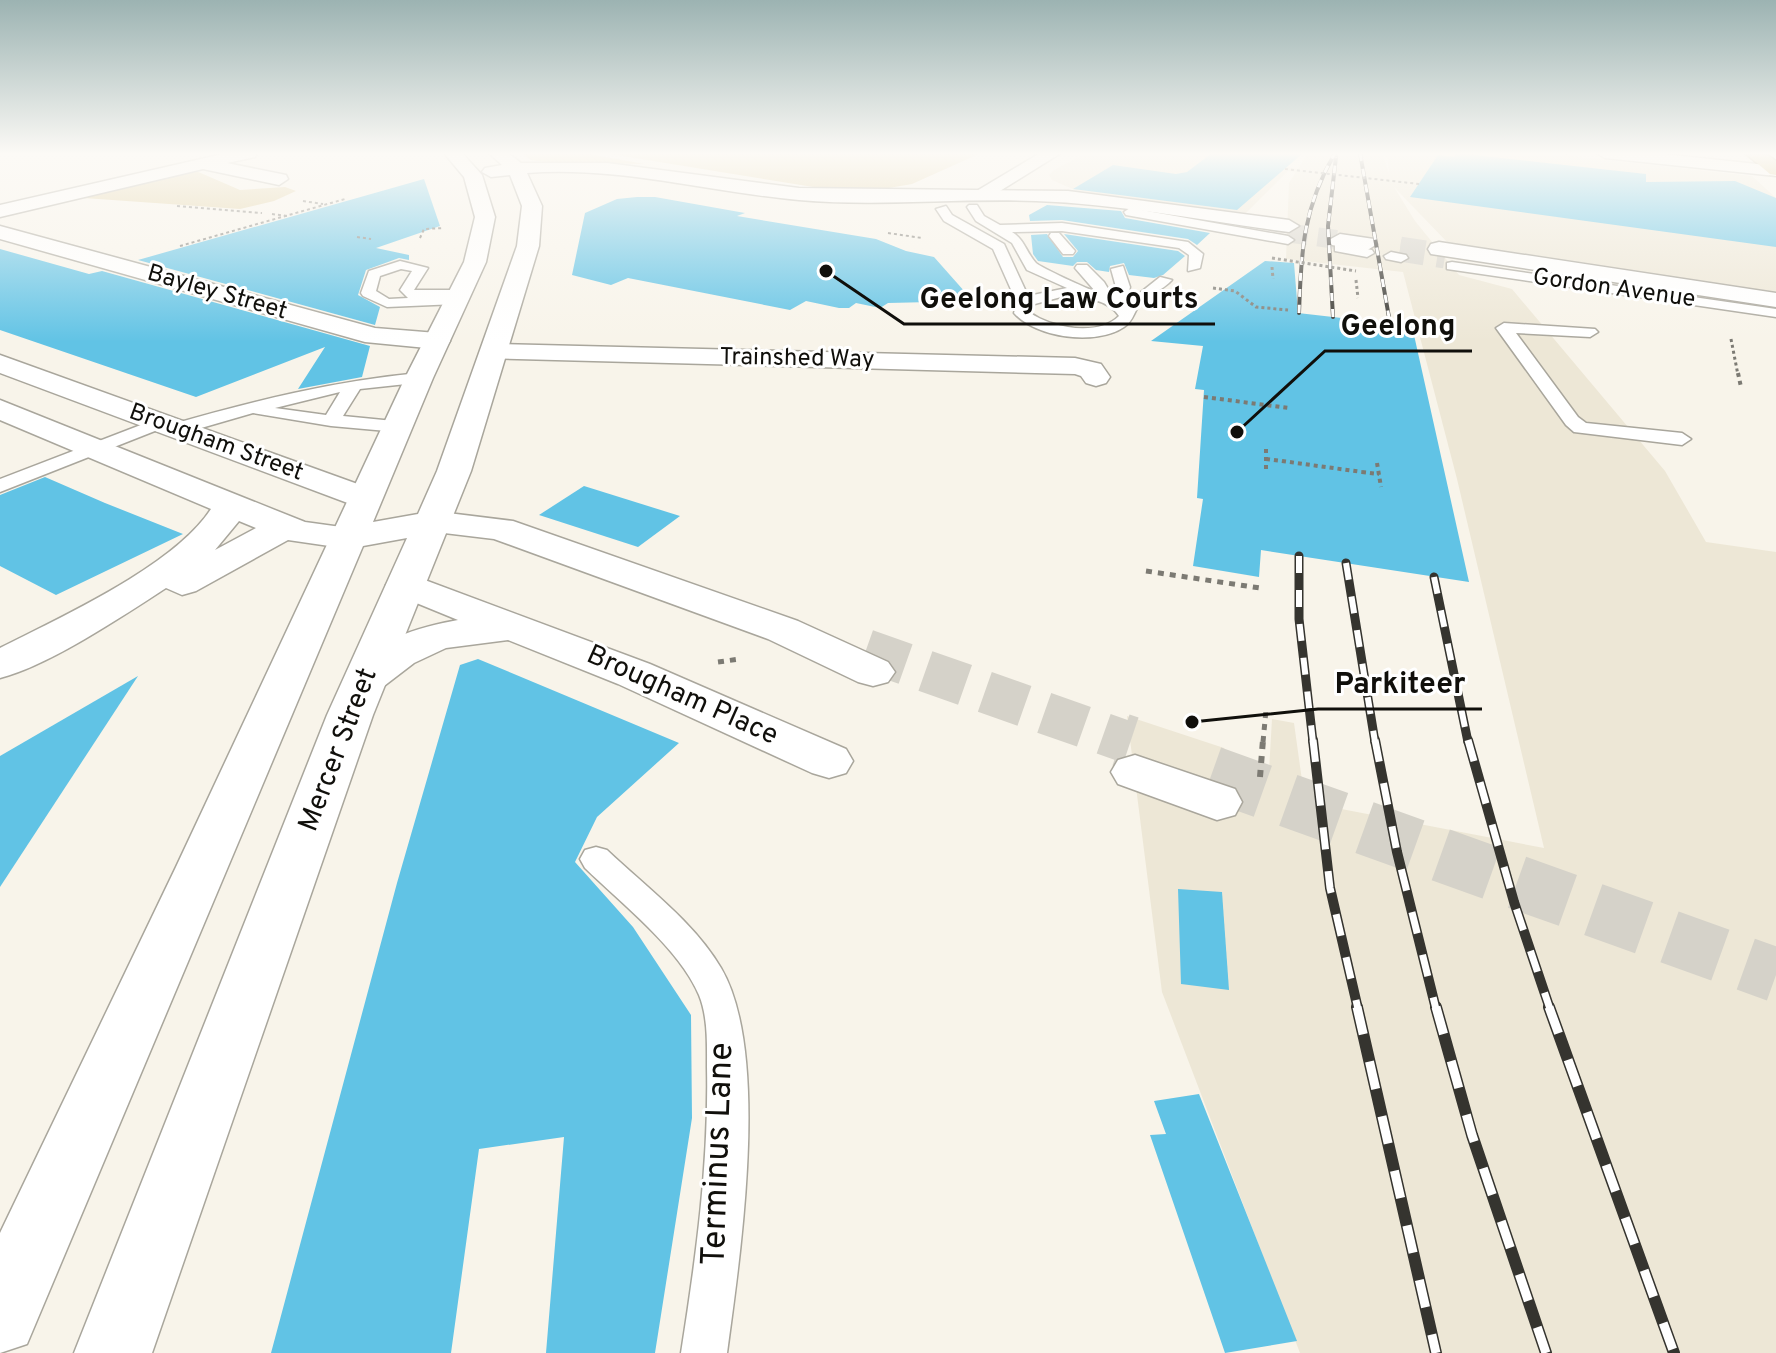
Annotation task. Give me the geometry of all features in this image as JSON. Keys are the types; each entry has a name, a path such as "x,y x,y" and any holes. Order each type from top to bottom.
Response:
{"street":[{"name":"Mercer Street","path":"113,1353 350,715 454,471 464,347 458,296 475,262 485,216"},
{"name":"Mercer Street","path":"0,1317 333,521 398,426 419,378 464,347 514,293 536,216"},
{"path":"1161,216 1289,233 1200,216"},
{"path":"1200,216 1289,233"},
{"name":"Bayley Street","path":"0,232 374,336 464,347"},
{"path":"1340,241 1385,248"},
{"name":"Gordon Avenue","path":"1445,257 1662,284"},
{"name":"Gordon Avenue","path":"1445,257 1776,300"},
{"name":"Gordon Avenue","path":"1481,262 1776,312"},
{"path":"458,296 514,293"},
{"name":"Trainshed Way","path":"464,347 1075,366 1091,370 1096,377"},
{"name":"Brougham Street","path":"0,363 168,426 333,521"},
{"name":"Brougham Street","path":"0,409 98,447 231,505 333,521"},
{"path":"0,665 90,619 208,540 225,520 231,505"},
{"path":"90,619 164,592 333,521 432,522 500,529 869,661"},
{"name":"Brougham Place","path":"406,585 534,633 829,761"},
{"name":"Brougham Place","path":"368,676 407,648 449,632 477,628 534,633"},
{"path":"1133,758 1215,787"}],"lane":[{"path":"950,216 953,221 999,247 1024,303 1021,313 1029,320 1062,330 1102,330 1122,323 1099,267"},
{"path":"980,216 1017,241 1032,267 1069,283 1081,294"},
{"path":"1161,216 1289,233"},
{"path":"999,229 1054,226 1147,239 1191,248 1196,254 1193,268"},
{"path":"999,229 1132,250 1146,249 1165,257 1164,248 1147,239"},
{"path":"1033,233 1046,247"},
{"path":"1055,236 1068,251"},
{"name":"Gordon Avenue","path":"1445,257 1776,312"},
{"path":"1054,263 1063,273 1089,285 1114,304"},
{"path":"411,265 421,268 407,290 410,294 458,296 390,303 374,299 368,293 374,274 411,265"},
{"path":"1082,268 1114,304"},
{"path":"1114,304 1123,287 1118,269"},
{"path":"1114,304 1136,292 1141,278"},
{"path":"1024,303 1047,295 1081,294 1132,306 1142,297 1170,285"},
{"path":"1590,332 1504,328 1572,421 1581,428 1682,439"},
{"path":"0,486 98,447 168,426 354,384 419,378"},
{"path":"331,421 354,384"},
{"path":"246,409 331,421 398,426"},
{"name":"Terminus Lane","path":"596,859 680,939 717,994 724,1021 729,1106 724,1216 704,1353"}],"path":[{"path":"168,250 286,216"},
{"path":"1272,258 1356,271"},
{"path":"1256,307 1288,310"},
{"path":"1730,332 1741,387"},
{"path":"1204,397 1289,408"},
{"path":"1266,449 1266,471"},
{"path":"1266,459 1379,474"},
{"path":"1377,463 1381,487"},
{"path":"1146,571 1260,588"},
{"path":"1260,777 1266,710"}],"shaded area":[{"path":"1288,216 1412,216 1459,275 1512,289 1665,471 1706,542 1776,552 1776,1353 1300,1353 1162,992 1127,716 1224,748 1227,753 1250,760 1251,766 1269,771 1272,719 1294,723 1305,802 1544,848 1457,479 1403,272 1286,259"},
{"path":"1422,216 1776,216 1776,292 1448,243"}],"building":[{"path":"293,216 437,216 440,226 376,248 409,255 409,260 399,258 366,270 358,295 380,307 375,325 138,260"},
{"path":"584,216 738,216 876,239 906,251 934,257 973,301 888,303 880,308 856,303 849,308 839,308 806,301 790,310 628,278 611,285 572,275"},
{"path":"1029,216 1124,216 1210,233 1197,245 1188,239 1062,220 1030,221"},
{"path":"1550,216 1776,216 1776,247"},
{"path":"1047,234 1063,257 1073,257 1078,251 1064,234 1178,251 1185,256 1163,275 1154,278 1129,275 1124,263 1110,266 1109,272 1096,270 1087,262 1077,262 1073,266 1038,261 1033,254 1031,235"},
{"path":"0,249 89,274 102,271 370,346 362,377 298,389 325,347 196,397 0,330"},
{"path":"1265,261 1294,263 1298,313 1412,326 1469,582 1261,550 1259,577 1193,566 1203,499 1197,498 1204,390 1195,389 1203,346 1151,341"},
{"path":"45,477 183,534 56,595 0,566 0,495"},
{"path":"584,486 680,516 638,547 539,515"},
{"path":"478,659 679,743 597,817 575,862 633,927 691,1015 692,1118 655,1353 546,1353 564,1137 479,1149 451,1353 271,1353 397,883 460,665"},
{"path":"138,676 0,887 0,756"},
{"path":"1178,889 1222,892 1229,990 1181,984"},
{"path":"1199,1094 1297,1341 1225,1353 1150,1135 1166,1134 1154,1101"}],"tunnel":[{"path":"1289,233 1340,240"},
{"path":"1408,250 1400,249 1445,256"},
{"path":"866,650 1127,742"},
{"path":"1121,740 1127,742"},
{"path":"1212,773 1776,975"}],"railway":[{"path":"1299,313 1309,216"},
{"path":"1329,216 1333,317"},
{"path":"1371,216 1390,323"},
{"path":"1299,556 1299,619 1313,742"},
{"path":"1346,563 1375,742"},
{"path":"1434,577 1468,742"},
{"path":"1313,740 1330,888 1358,1009"},
{"path":"1375,740 1397,852 1436,1009"},
{"path":"1468,740 1514,902 1550,1009"},
{"path":"1357,1007 1436,1353"},
{"path":"1436,1007 1472,1135 1546,1353"},
{"path":"1549,1007 1674,1353"}],"place":[{"name":"Geelong Law Courts","path":"826,271"},
{"name":"Geelong","path":"1237,432"},
{"name":"Parkiteer","path":"1192,722"}]}
